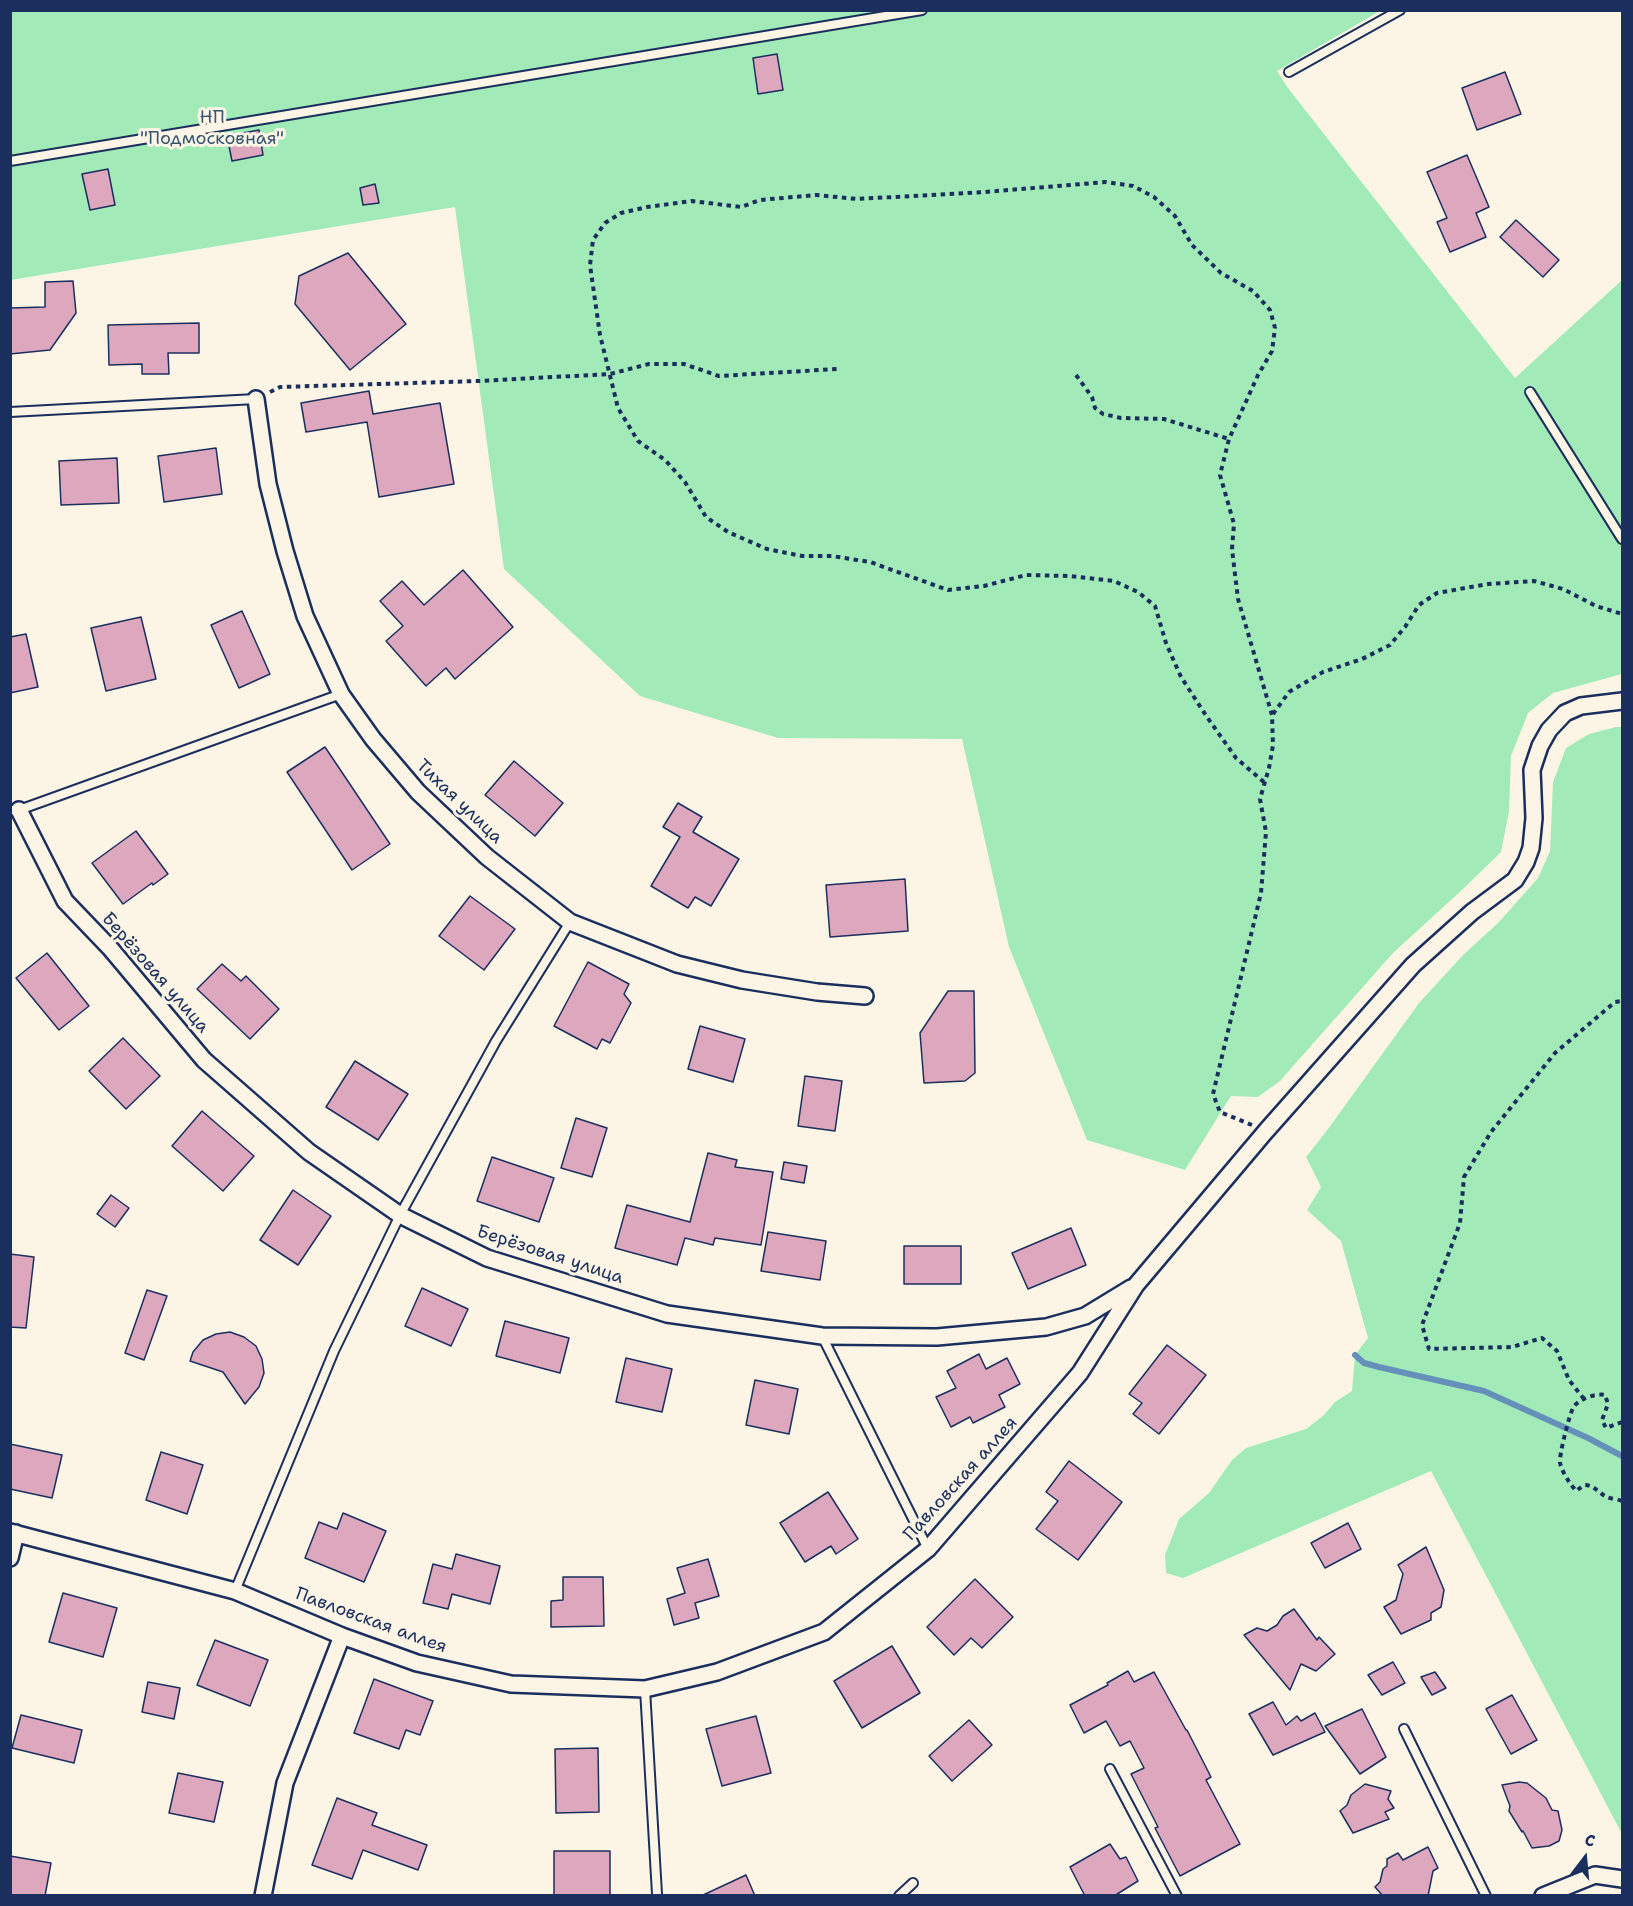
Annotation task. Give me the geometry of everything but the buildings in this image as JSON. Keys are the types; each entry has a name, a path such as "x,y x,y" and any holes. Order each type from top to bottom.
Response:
{"street":[{"name":"Тихая улица","path":"256,399 268,484 305,616 341,694 373,739 418,792 487,857 570,922 677,964 742,980 817,992 865,996"},
{"path":"1136,1285 1266,1131 1413,966 1472,912 1515,880 1531,848 1534,818 1532,770 1540,746 1549,730 1565,713 1581,706 1623,701"},
{"name":"Берёзовая улица","path":"15,810 65,901 110,948 204,1060 309,1152 400,1215 487,1258 667,1314 822,1336 937,1337 1046,1327 1085,1316 1136,1285"},
{"name":"Павловская аллея","path":"13,1533 235,1591 342,1636 417,1663 511,1684 645,1689 717,1672 824,1632 928,1549 1080,1373 1136,1285"},
{"path":"10,1558 13,1533"},
{"path":"262,1896 285,1783 342,1636"},
{"path":"1543,1896 1595,1875 1623,1879"}],"lane":[{"path":"10,161 922,10"},
{"path":"1289,72 1400,10"},
{"path":"1530,392 1623,539"},
{"path":"10,412 256,399"},
{"path":"15,810 341,694"},
{"path":"235,1591 334,1351 400,1215 496,1041 570,922"},
{"path":"822,1336 928,1549"},
{"path":"645,1689 657,1894"},
{"path":"1404,1729 1486,1896"},
{"path":"1110,1769 1177,1896"},
{"path":"899,1896 913,1882"}],"path":[{"path":"1265,783 1236,758 1180,677 1166,643 1155,606 1138,592 1114,581 1069,576 1026,575 984,585 948,590 870,562 832,556 802,556 767,549 729,532 706,517 685,482 665,460 639,441 618,408 600,335 590,265 593,240 605,224 621,213 693,201 741,207 760,200 816,195 857,199 1106,182 1132,186 1154,196 1174,216 1192,245 1206,259 1221,273 1253,291 1270,310 1275,328 1272,351 1258,375 1229,439 1220,475 1234,524 1232,549 1238,599 1272,715 1273,745 1265,783 1260,800 1266,832 1261,893 1213,1094 1220,1112 1266,1131"},
{"path":"256,399 280,387 610,374 649,364 684,364 719,376 837,369"},
{"path":"1076,375 1092,398 1095,408 1103,414 1121,418 1164,419 1229,439"},
{"path":"1272,715 1289,692 1323,672 1362,659 1390,645 1419,605 1437,593 1488,584 1534,581 1563,589 1596,606 1623,614"},
{"path":"1584,1399 1569,1380 1557,1351 1542,1338 1512,1347 1429,1349 1422,1325 1460,1223 1464,1177 1491,1132 1555,1053 1615,1002 1623,1001"},
{"path":"1623,1422 1606,1428 1602,1420 1608,1404 1605,1395 1598,1394 1584,1399 1573,1407 1560,1461 1566,1478 1576,1491 1584,1485 1590,1485 1605,1497 1623,1501"}],"green space":[{"name":"НП \"Подмосковная\"","path":"10,11 1380,11 1277,71 1515,378 1622,280 1622,674 1553,693 1528,713 1511,756 1509,811 1501,852 1393,953 1280,1081 1258,1097 1231,1096 1185,1170 1087,1140 1009,947 962,739 778,738 640,696 504,569 455,207 11,280"},
{"path":"1622,727 1622,1834 1431,1471 1183,1578 1166,1573 1165,1555 1179,1519 1209,1493 1232,1460 1246,1448 1306,1429 1323,1416 1335,1402 1352,1391 1355,1355 1368,1338 1341,1241 1307,1210 1321,1187 1306,1157 1419,1003 1464,954 1498,923 1538,878 1550,851 1553,782 1566,748 1589,734"}],"waterway":[{"path":"1355,1355 1364,1363 1484,1391 1622,1456"}]}
